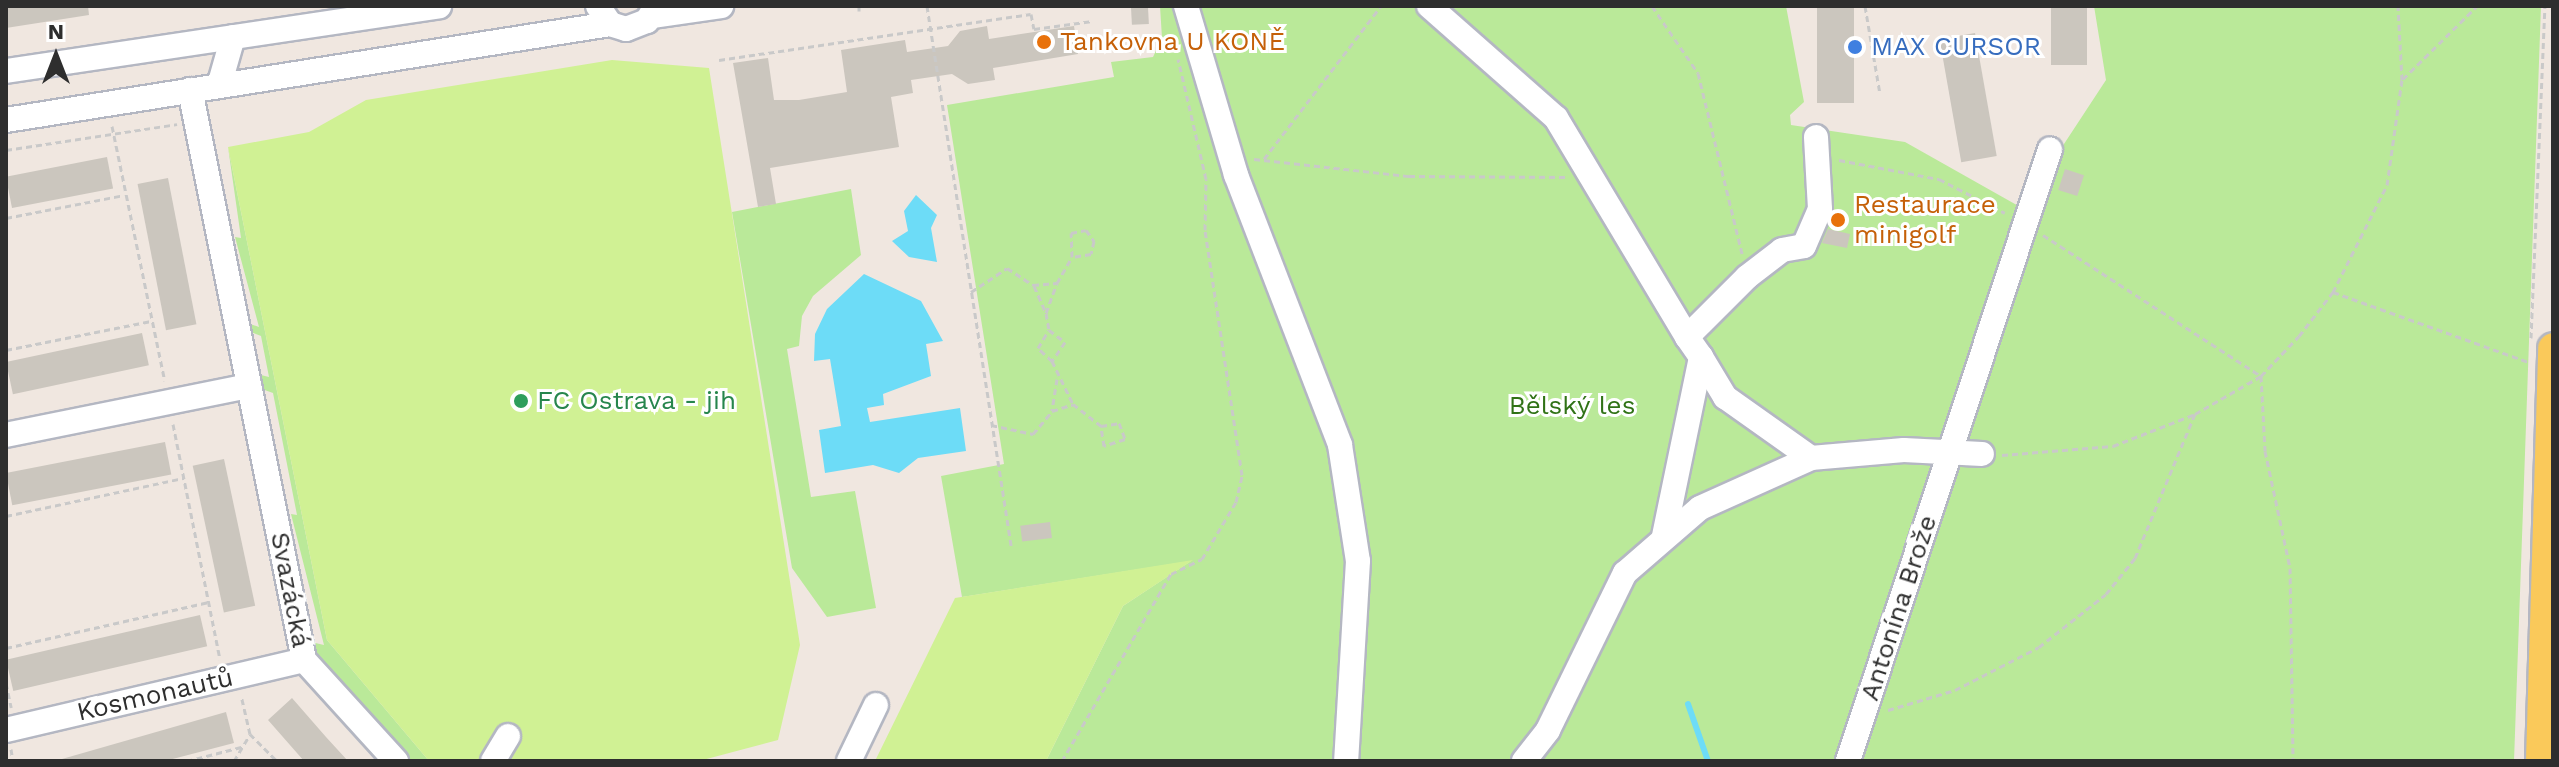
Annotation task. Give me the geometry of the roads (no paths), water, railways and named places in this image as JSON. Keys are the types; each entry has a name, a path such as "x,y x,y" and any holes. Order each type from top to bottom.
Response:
{"main road":[{"path":"2541,761 2542,355"}],"street":[{"path":"6,71 233,37 377,11 439,6"},
{"path":"6,120 385,59 604,15 635,28 654,11 721,6"},
{"path":"1186,6 1230,156 1340,445 1358,561 1346,761"},
{"path":"1429,6 1556,118 1597,177 1725,397 1811,458"},
{"path":"377,11 385,59"},
{"path":"219,86 233,37"},
{"name":"Svazácká","path":"190,90 304,660 396,761"},
{"path":"1664,536 1694,347 1747,277 1782,250 1804,246 1820,209 1816,137"},
{"name":"Antonína Brože","path":"1848,761 2050,149"},
{"path":"6,435 249,386"},
{"path":"1524,761 1548,730 1625,573 1664,536 1736,489 1811,458 1982,454"},
{"name":"Kosmonautů","path":"6,730 304,660"},
{"path":"849,761 876,705"},
{"path":"493,761 508,736"}],"water":[{"path":"916,195 937,215 931,228 937,262 909,257 892,241 908,231 904,211"},
{"path":"864,274 921,301 943,341 926,344 931,376 883,394 884,405 867,408 870,422 960,408 966,451 918,458 899,473 873,465 825,473 819,430 841,426 830,359 814,361 815,334 827,309"}],"waterway":[{"path":"1688,704 1708,761"}],"place":[{"name":"Tankovna U KONĚ","path":"1044,42"},
{"name":"MAX CURSOR","path":"1855,47"},
{"name":"Restaurace minigolf","path":"1838,220"},
{"name":"FC Ostrava - jih","path":"521,401"}],"park label":[{"name":"Bělský les","path":"1572,406"}]}
